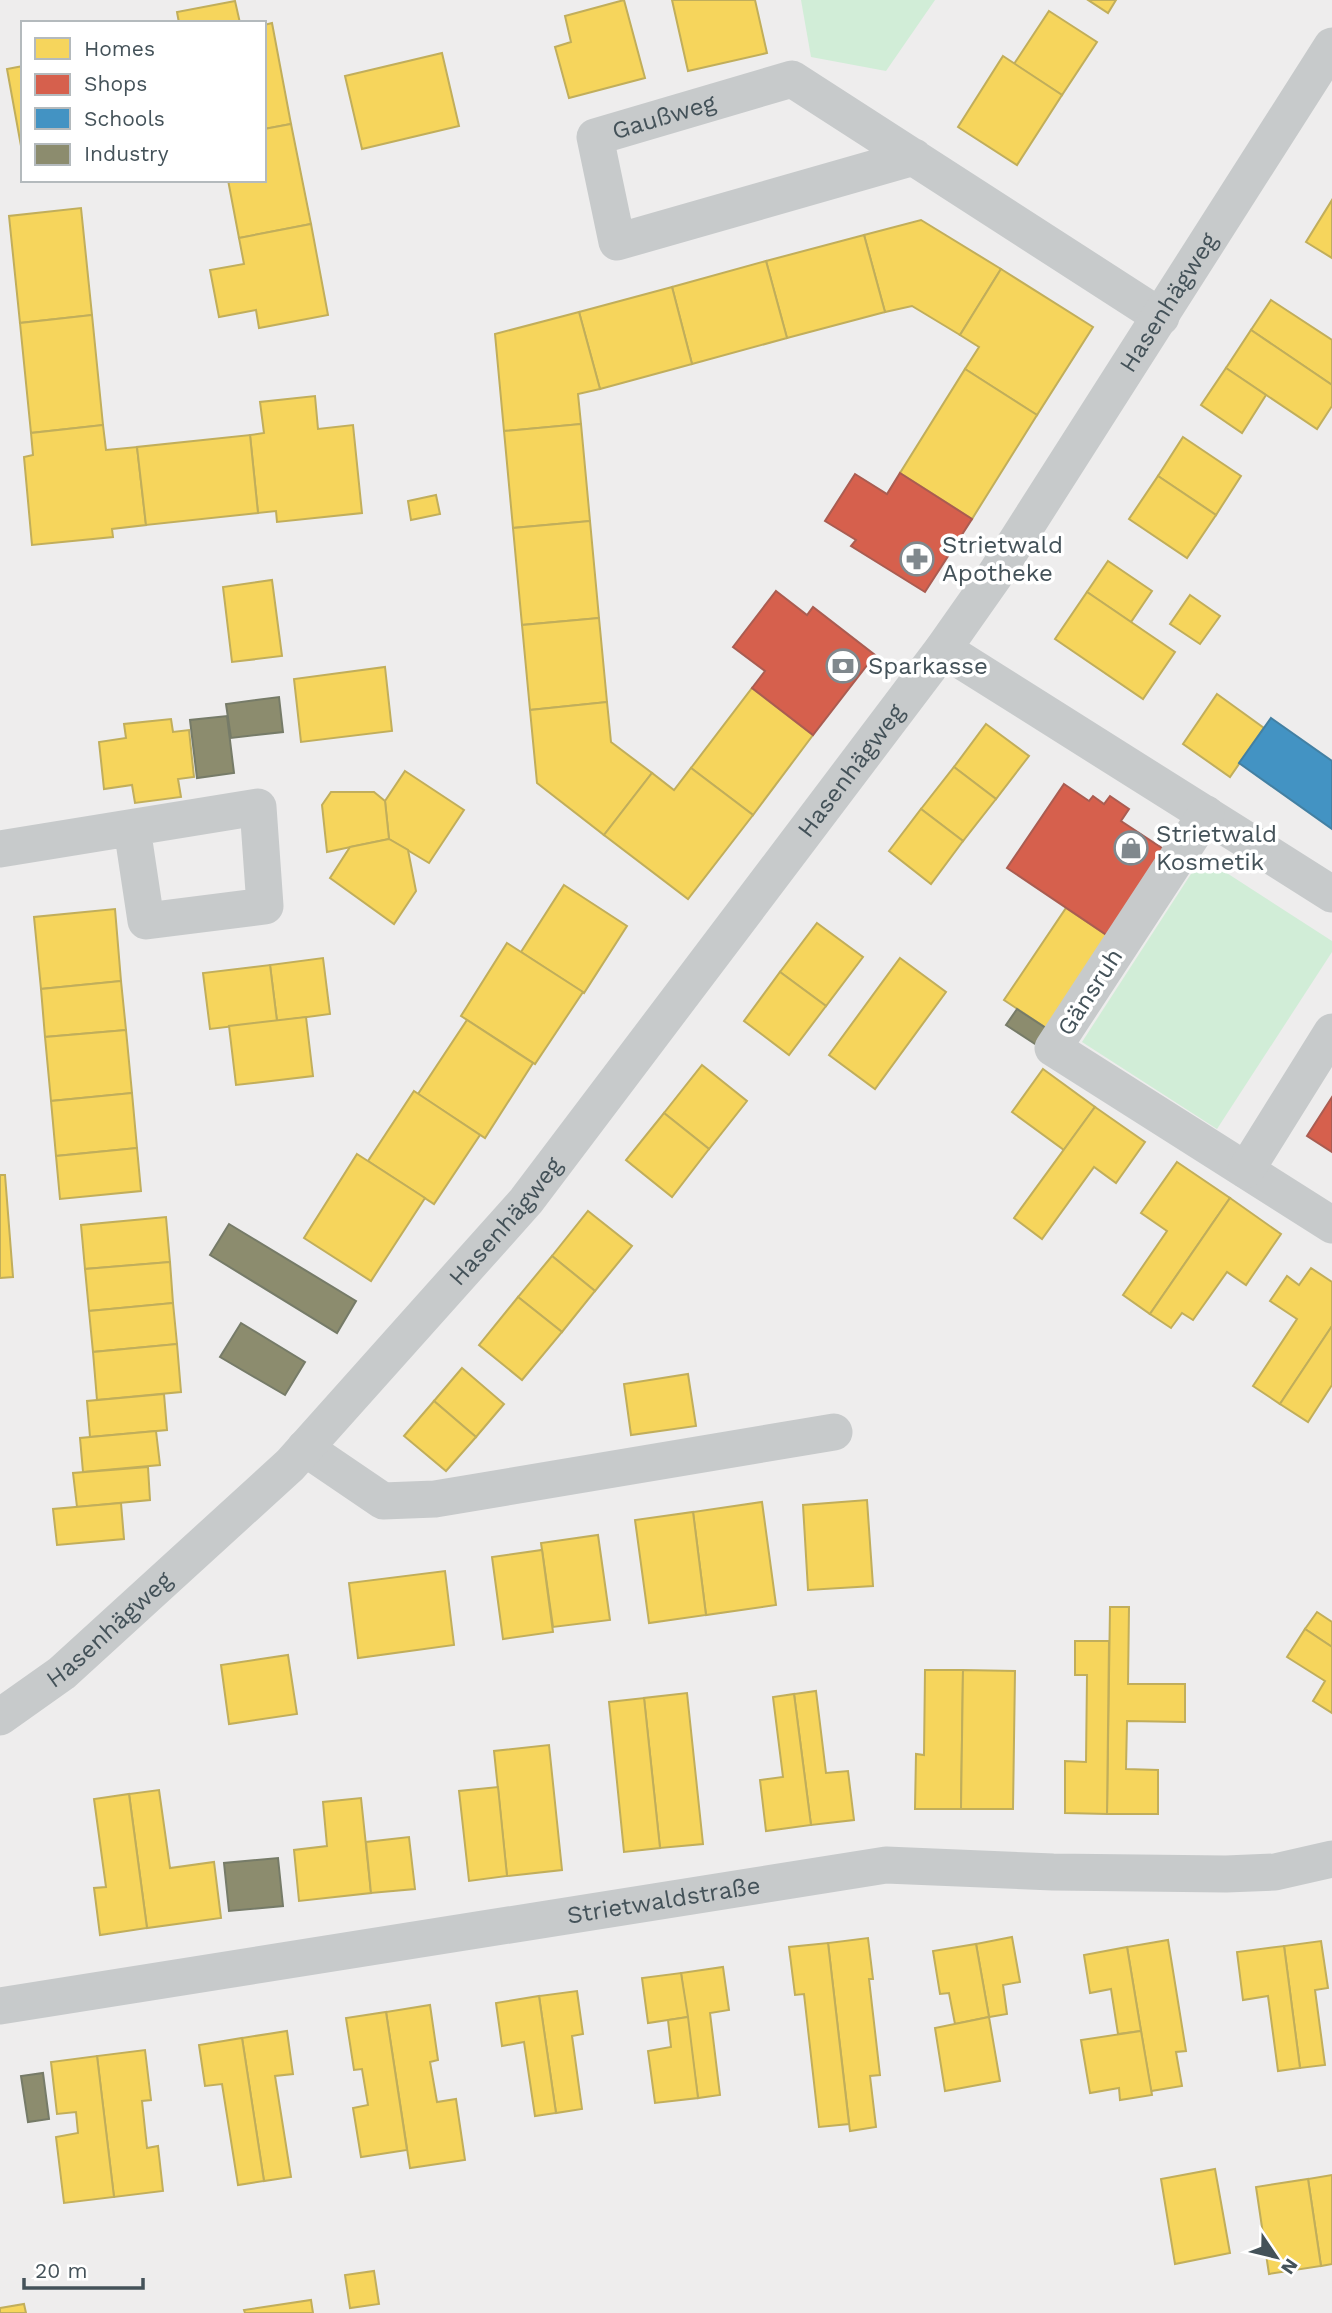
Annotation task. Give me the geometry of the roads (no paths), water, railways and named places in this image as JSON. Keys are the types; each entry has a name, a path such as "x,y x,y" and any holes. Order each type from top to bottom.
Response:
{"street":[{"name":"Hasenhägweg","path":"0,1717 62,1673 290,1465 526,1201 943,649 995,575 1331,49"},
{"name":"Gaußweg","path":"914,157 617,242 595,136 792,79 914,157 1161,317"},
{"path":"943,649 1332,894"},
{"name":"Gänsruh","path":"1206,814 1053,1048 1332,1225"},
{"path":"0,849 132,828"},
{"path":"1247,1170 1332,1032"},
{"path":"305,1448 383,1501 435,1499 834,1432"},
{"name":"Strietwaldstraße","path":"0,2006 886,1865 1053,1872 1226,1874 1275,1872 1332,1859"}],"place":[{"name":"Strietwald Apotheke","path":"917,559"},
{"name":"Sparkasse","path":"843,666"},
{"name":"Strietwald Kosmetik","path":"1131,848"}]}
